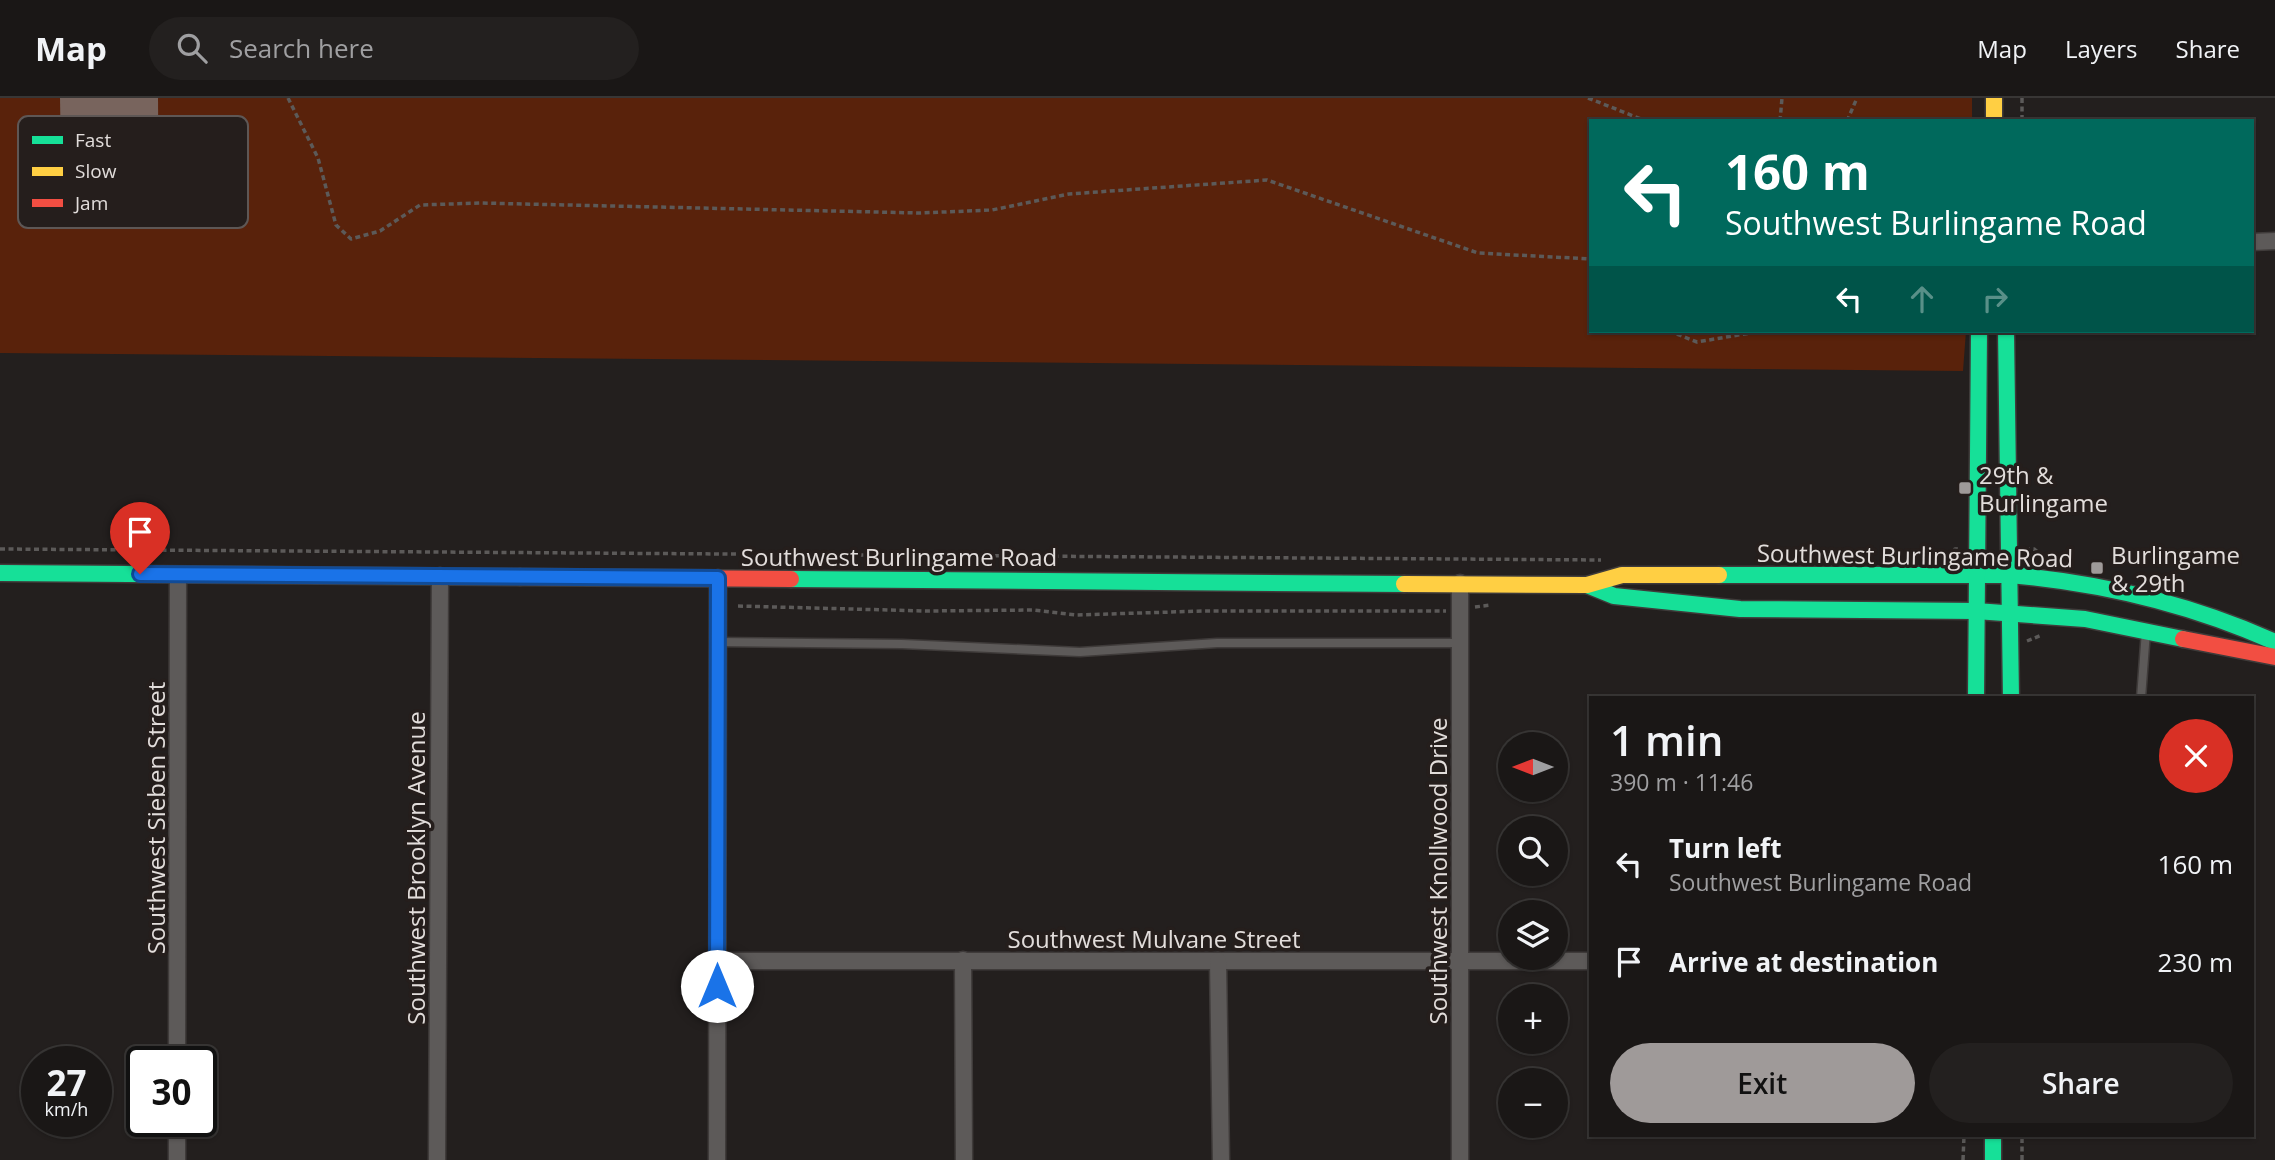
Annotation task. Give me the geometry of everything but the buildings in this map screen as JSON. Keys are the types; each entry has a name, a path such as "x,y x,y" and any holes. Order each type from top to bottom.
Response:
{"main road":[{"path":"1994,98 1994,119"},
{"path":"1976,696 1979,333"},
{"path":"2006,333 2012,612 2011,696"},
{"name":"Southwest Burlingame Road","path":"0,573 1587,585 1622,575 2010,575 2066,579 2116,588 2236,625 2275,642"},
{"name":"Southwest Burlingame Road","path":"1587,585 1614,596 1740,609 2012,612 2085,619 2147,629 2275,657"},
{"path":"1993,1137 1993,1160"}],"street":[{"path":"2254,242 2275,241"},
{"name":"Southwest Sieben Street","path":"177,1046 178,575"},
{"name":"Southwest Brooklyn Avenue","path":"437,1160 440,576"},
{"path":"717,1160 718,578"},
{"name":"Southwest Knollwood Drive","path":"1460,583 1460,1160"},
{"path":"963,960 964,1160"},
{"name":"Southwest Mulvane Street","path":"717,961 1589,961"},
{"path":"1218,961 1221,1160"},
{"path":"177,1137 177,1160"}],"lane":[{"path":"2141,696 2147,629"},
{"path":"718,642 902,643 1080,652 1217,643 1460,643"}],"path":[{"path":"288,98 318,158 336,225 351,239 380,231 420,205 480,203 920,213 992,210 1069,194 1268,180 1478,253 1589,258"},
{"path":"1588,98 1641,119"},
{"path":"1780,119 1782,98"},
{"path":"1848,119 1857,98"},
{"path":"2022,98 2022,119"},
{"path":"1674,333 1697,342 1750,333"},
{"path":"2009,548 2034,549 2049,560"},
{"path":"0,549 1601,560"},
{"path":"1947,558 1955,550 1977,549"},
{"path":"738,606 926,611 1033,610 1076,615 1204,611 1436,612 1503,605"},
{"path":"2012,640 2032,641 2050,630"},
{"path":"1964,1137 1964,1160"},
{"path":"2022,1137 2022,1160"}],"shaded area":[{"path":"0,98 1972,98 1972,119 1589,119 1589,333 1966,333 1963,371 0,353"}],"traffic: fast":[{"path":"1976,696 1979,333"},
{"path":"2006,333 2011,696"},
{"path":"0,573 520,577"},
{"path":"1719,575 2010,575 2079,583 2178,606 2275,642"},
{"path":"791,579 1404,584"},
{"path":"1587,585 1614,596 1740,609 1976,611 2085,619 2183,639"},
{"path":"1993,1137 1993,1160"}],"traffic: slow":[{"path":"1994,98 1994,119"},
{"path":"1404,584 1587,585 1622,575 1719,575"}],"traffic: jam":[{"path":"520,577 791,579"},
{"path":"2183,639 2275,657"}],"place":[{"name":"29th & Burlingame","path":"1965,488"},
{"name":"Burlingame & 29th","path":"2097,568"}],"route":[{"path":"140,574 718,578 717,986"}]}
